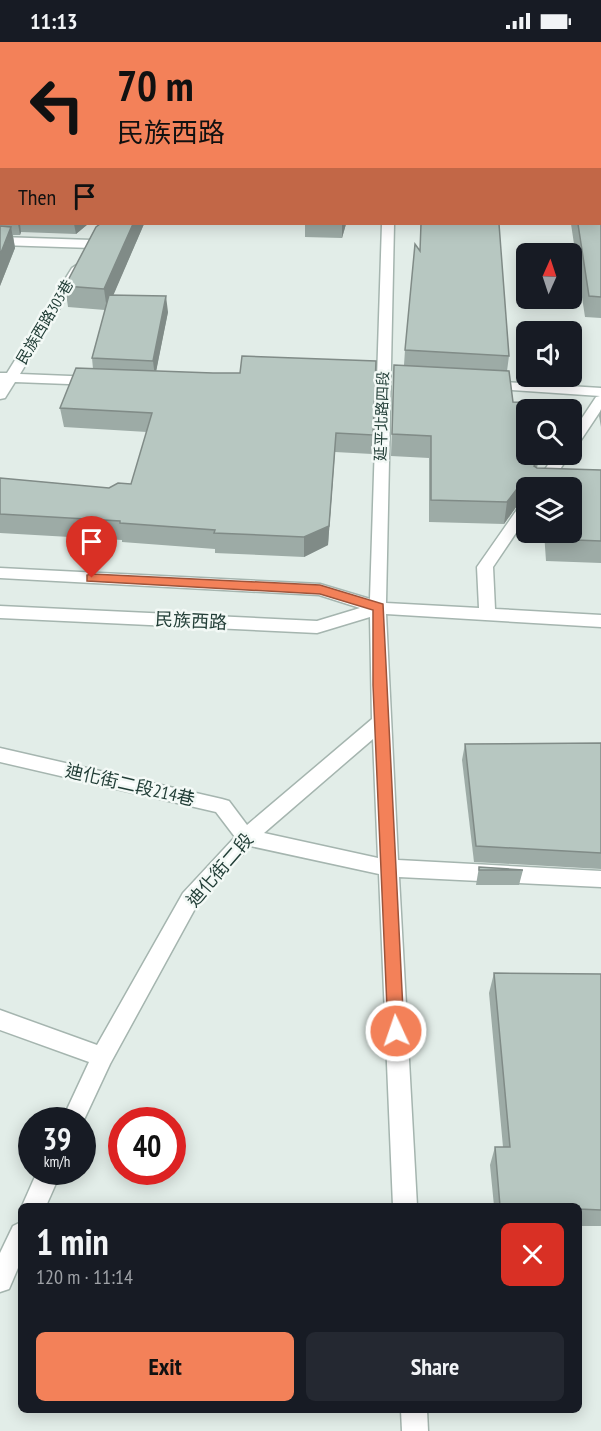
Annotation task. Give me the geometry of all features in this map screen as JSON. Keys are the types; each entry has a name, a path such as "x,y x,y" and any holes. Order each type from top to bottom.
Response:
{"street":[{"name":"延平北路四段","path":"388,225 388,379 377,560 388,868 405,1203"},
{"name":"民族西路303巷","path":"0,241 96,241 6,378 0,395"},
{"path":"6,378 107,382"},
{"path":"474,384 601,392"},
{"path":"582,428 601,400"},
{"path":"487,614 485,567 516,522"},
{"name":"民族西路","path":"0,573 320,590 379,608 601,621"},
{"name":"民族西路","path":"0,612 317,627 379,608"},
{"name":"迪化街二段","path":"79,1107 102,1057 190,899 246,837 382,721"},
{"name":"迪化街二段214巷","path":"0,755 222,806 246,837"},
{"path":"246,837 388,868 601,879"},
{"path":"0,1020 102,1057"},
{"path":"35,1203 43,1185"},
{"path":"0,1280 18,1241"},
{"path":"414,1413 415,1431"}],"building":[{"path":"99,225 133,225 104,289 65,286"},
{"path":"421,225 499,225 509,356 405,350 415,244 420,251"},
{"path":"578,225 601,225 601,297 589,296"},
{"path":"0,226 11,227 0,255"},
{"path":"109,295 166,296 153,361 92,358"},
{"path":"242,356 376,361 373,435 336,433 329,526 304,537 214,533 215,530 120,523 120,521 0,514 0,478 109,488 118,483 131,484 152,413 60,408 76,368 240,373"},
{"path":"394,365 509,371 513,402 516,402 516,465 601,470 601,541 582,540 582,477 516,477 516,490 507,502 431,500 431,436 392,434"},
{"path":"601,743 601,853 476,846 465,744"},
{"path":"479,867 523,870 479,870"},
{"path":"494,973 601,974 601,1210 582,1209 582,1203 500,1203 495,1147 510,1147"}],"route":[{"path":"92,578 320,590 379,608 379,685 396,1031"}]}
